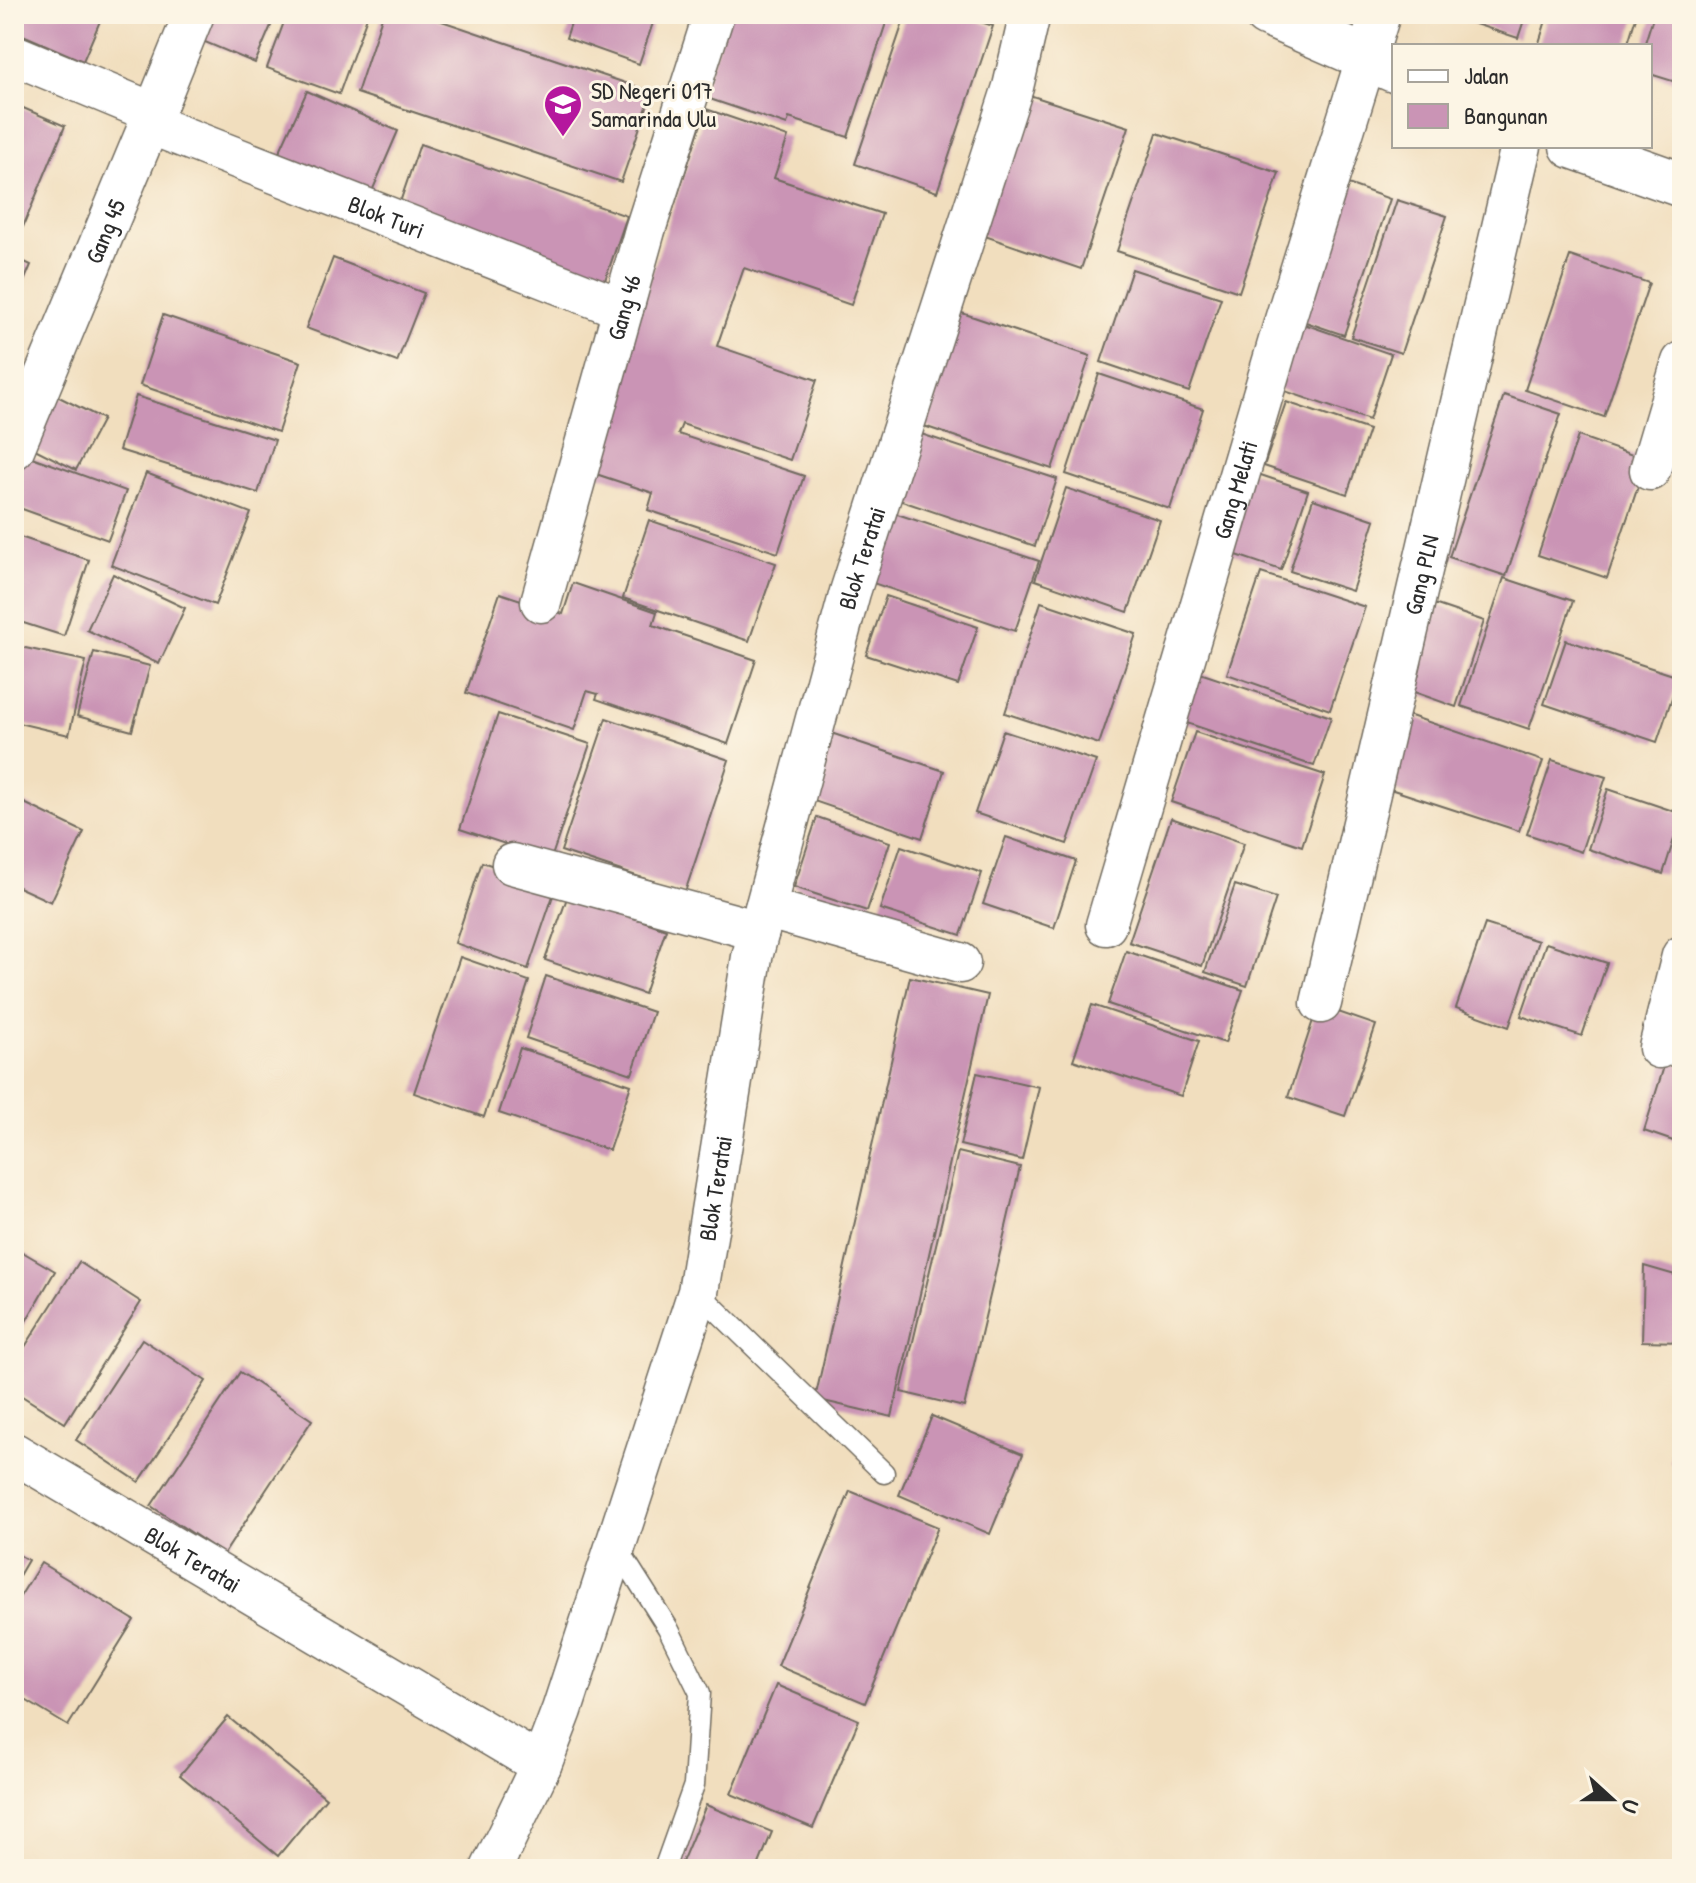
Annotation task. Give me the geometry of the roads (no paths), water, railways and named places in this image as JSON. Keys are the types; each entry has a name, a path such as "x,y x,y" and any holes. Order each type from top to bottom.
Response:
{"highway":[{"path":"1266,14 1380,63"},
{"path":"1578,148 1682,185"}],"street":[{"name":"Gang 45","path":"17,431 194,14"},
{"name":"Gang 46","path":"541,602 645,230 714,14"},
{"name":"Blok Teratai","path":"14,1453 541,1765 562,1710 698,1292 752,957 850,592 1013,87 1030,14"},
{"name":"Gang Melati","path":"1106,925 1281,335 1380,63 1380,14"},
{"name":"Blok Turi","path":"14,55 152,118 623,309"},
{"name":"Gang PLN","path":"1321,1003 1521,148"},
{"path":"1650,470 1682,362"},
{"path":"512,864 960,963"},
{"path":"1659,1048 1682,956"},
{"path":"491,1869 541,1765"}],"lane":[{"path":"698,1292 884,1473"},
{"path":"616,1546 668,1628 700,1693 694,1785 664,1869"}],"place":[{"name":"SD Negeri 017 Samarinda Ulu","path":"563,138"}]}
